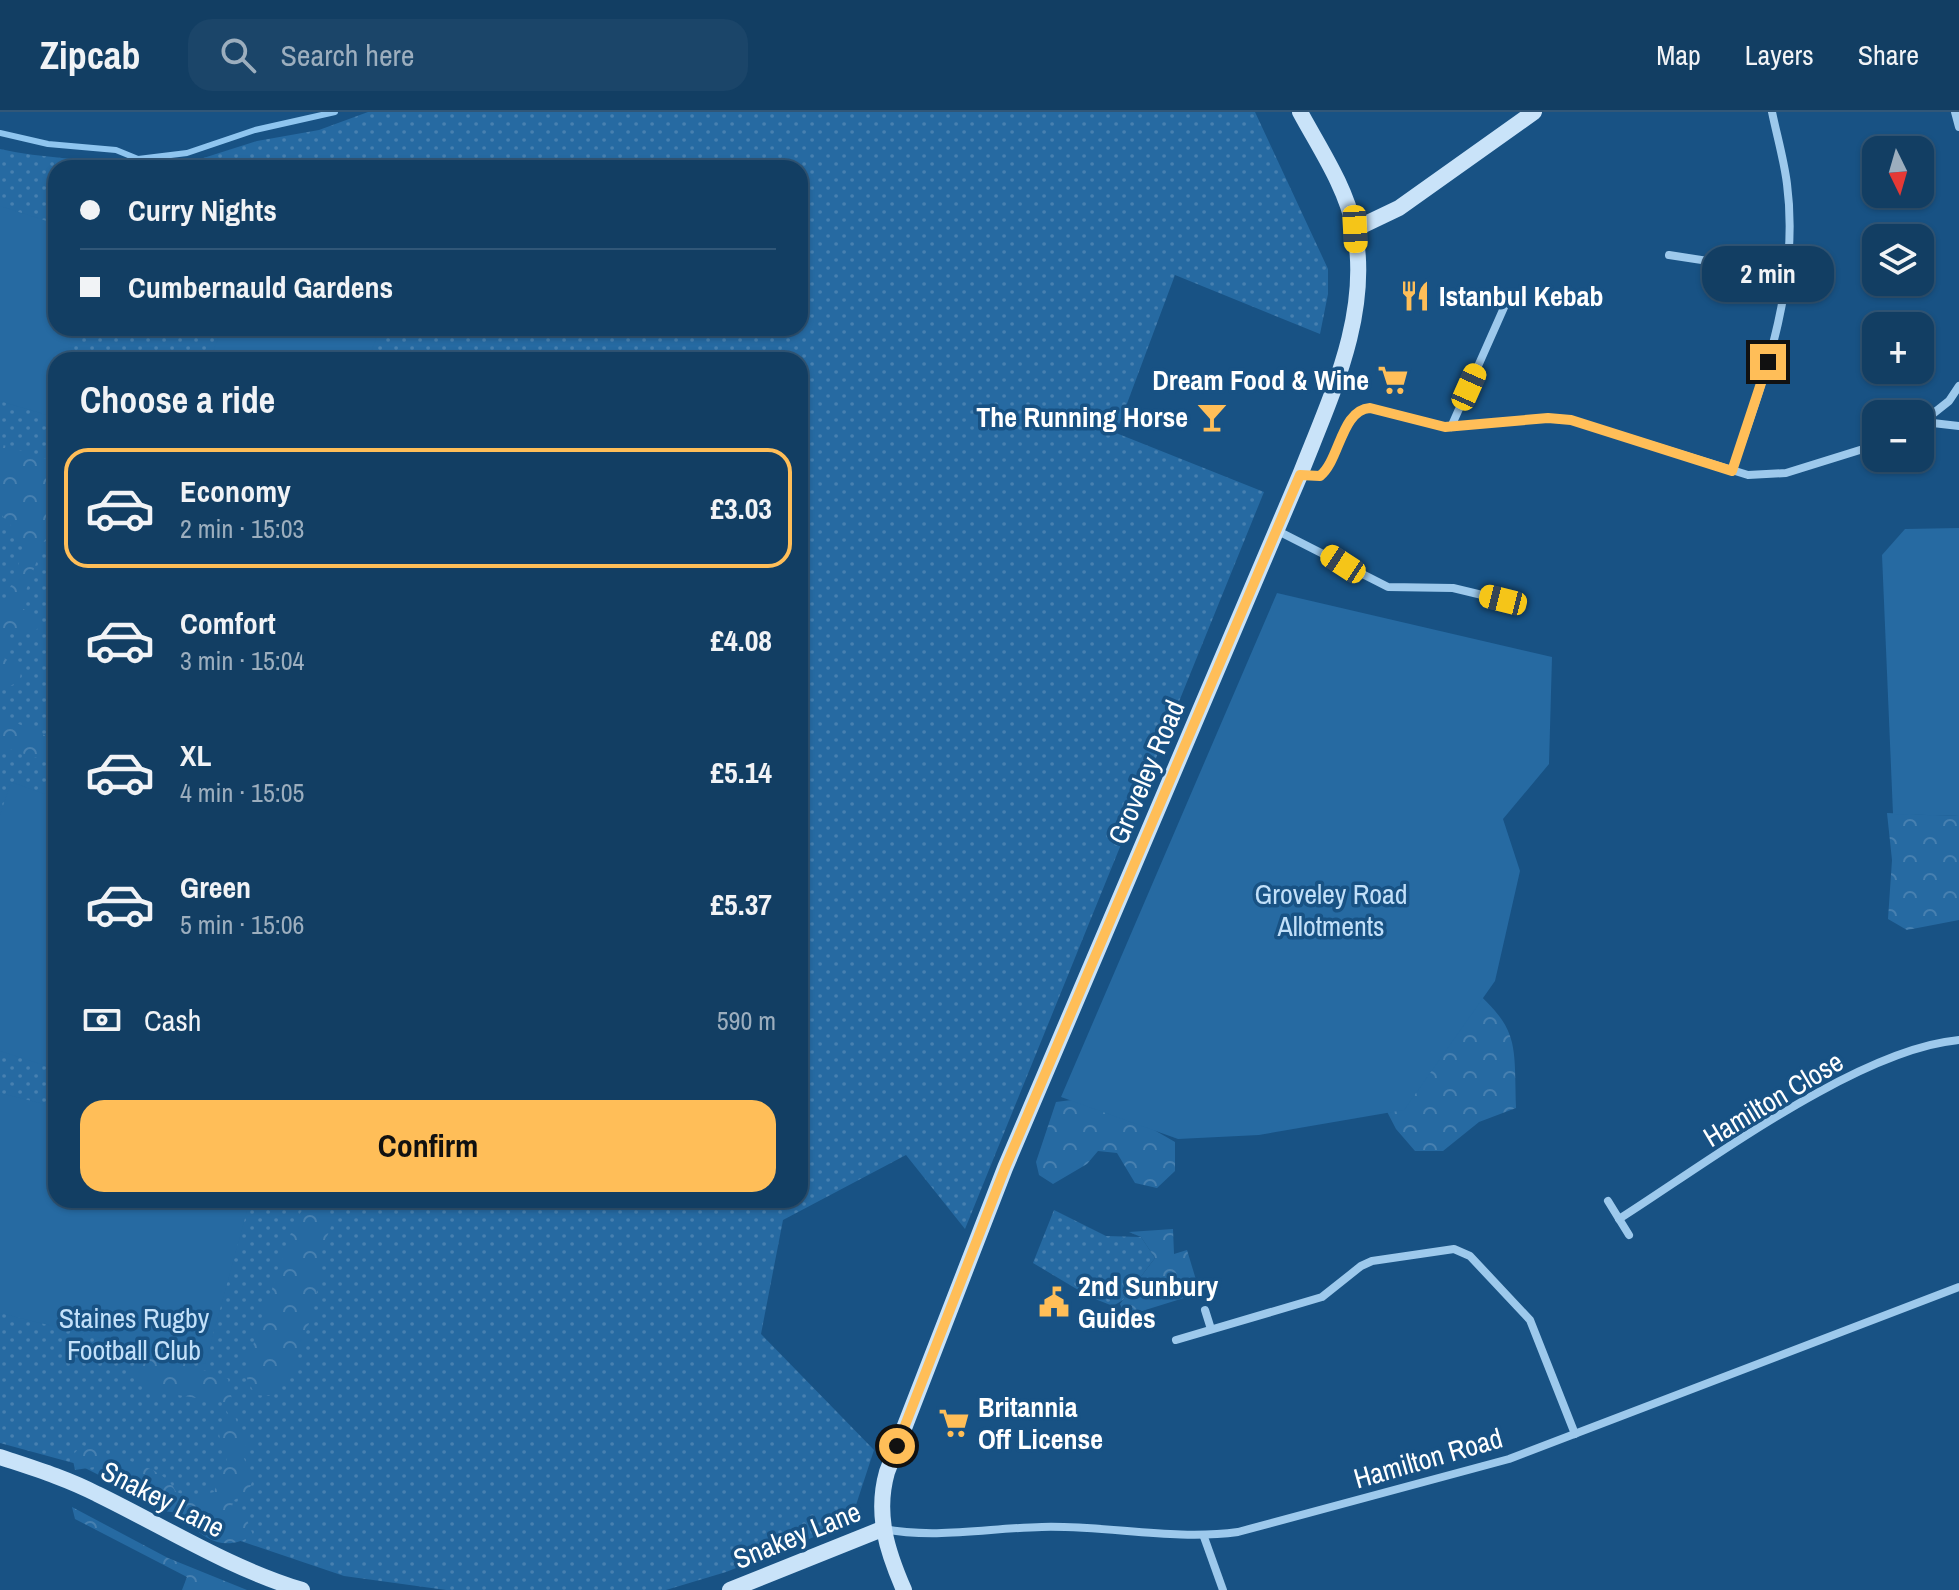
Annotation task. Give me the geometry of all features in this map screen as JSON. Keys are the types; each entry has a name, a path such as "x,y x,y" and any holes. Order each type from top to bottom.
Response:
{"street":[{"name":"Groveley Road","path":"904,1590 882,1529 881,1492 887,1472 959,1281 1300,475 1345,361 1357,276 1355,229 1340,188 1300,112"},
{"path":"1355,229 1409,202 1534,112"},
{"path":"1732,471 1781,317 1786,273 1789,244 1787,185 1772,112"},
{"path":"1955,112 1959,127"},
{"path":"1669,255 1786,273"},
{"path":"1451,427 1506,303"},
{"path":"1934,413 1949,401 1959,386"},
{"path":"1300,475 1320,476 1331,467 1350,419 1363,408 1451,427 1548,418 1571,420 1748,475 1786,473 1862,449"},
{"path":"1934,424 1959,426"},
{"path":"1275,530 1388,587 1453,588 1503,600"},
{"name":"Hamilton Close","path":"1619,1219 1780,1116 1851,1076 1926,1043 1959,1040"},
{"path":"1608,1201 1629,1235"},
{"path":"1176,1340 1322,1297 1372,1261 1454,1249 1470,1256 1530,1320 1540,1337 1575,1434"},
{"name":"Hamilton Road","path":"882,1529 923,1535 1044,1527 1204,1537 1238,1532 1451,1475 1575,1434 1959,1287"},
{"path":"1205,1310 1211,1329"},
{"name":"Snakey Lane","path":"0,1457 95,1493 216,1555 302,1590"},
{"name":"Snakey Lane","path":"730,1590 774,1575 852,1538 882,1529"},
{"path":"1204,1537 1223,1590"}],"green space":[{"name":"Staines Rugby Football Club","path":"368,112 1255,112 1328,269 1328,294 1320,334 1175,275 1116,433 1264,492 965,1229 906,1155 808,1207 808,352 48,352 48,1208 806,1208 783,1220 761,1334 874,1450 855,1508 814,1537 726,1572 666,1590 446,1590 344,1576 208,1530 77,1464 0,1443 0,149 78,160 48,160 48,336 808,336 808,160 197,160 257,141 319,130"},
{"path":"0,206 48,221 48,336 75,336 69,352 48,352 47,415 0,401"},
{"path":"219,336 377,336 371,352 213,352"},
{"path":"0,444 48,459 48,537 20,607 35,616 40,627 32,633 10,633 4,658 22,668 19,682 0,690 0,616 26,543 0,513"},
{"path":"1959,528 1959,816 1893,814 1882,555 1905,529"},
{"name":"Groveley Road Allotments","path":"1277,593 1552,657 1549,764 1503,819 1520,871 1495,981 1404,1110 1259,1135 1178,1139 1061,1097"},
{"path":"0,716 48,737 48,761 0,746"},
{"path":"11,782 48,795 48,1066 0,1051 0,815"},
{"path":"1887,813 1959,816 1959,920 1907,930 1888,919 1892,860"},
{"path":"1466,983 1496,1012 1510,1037 1514,1051 1516,1108 1479,1122 1443,1151 1415,1151 1396,1129 1382,1102"},
{"name":"Staines Rugby Football Club","path":"0,1093 48,1105 48,1208 248,1208 205,1364 0,1313"},
{"path":"1079,1099 1130,1116 1175,1142 1175,1171 1157,1188 1135,1183 1117,1153 1098,1151 1087,1164 1053,1184 1039,1175 1036,1162 1056,1102"},
{"path":"304,1208 328,1208 331,1226 319,1258 319,1283 312,1315 293,1368 269,1396 255,1395 244,1372 295,1221"},
{"path":"1054,1210 1106,1236 1141,1237 1155,1258 1123,1300 1113,1306 1090,1297 1033,1263"},
{"path":"1173,1229 1174,1254 1187,1250 1200,1293 1126,1316 1120,1304 1155,1258 1141,1237 1129,1232"},
{"path":"162,1355 228,1379 236,1420 247,1443 242,1454 253,1479 248,1493 234,1500 231,1509 247,1520 253,1535 242,1541 222,1543 204,1536 181,1513 162,1511 123,1490 116,1472 101,1466 75,1470 72,1456 82,1445 148,1468 170,1482 176,1492 192,1497 214,1492 230,1451 220,1439 218,1428 232,1421 222,1402 152,1391 137,1380 139,1357"},
{"path":"72,1507 168,1558 247,1590 182,1590 187,1577 75,1519"}],"waterway":[{"path":"0,133 48,144 116,150 138,159 187,153 255,130 335,112"}],"place":[{"name":"Istanbul Kebab","path":"1415,296"},
{"name":"Dream Food & Wine","path":"1393,380"},
{"name":"The Running Horse","path":"1212,417"},
{"name":"2nd Sunbury Guides","path":"1054,1302"},
{"name":"Britannia Off License","path":"954,1423"}],"route":[{"path":"897,1446 1005,1168 1300,475 1320,476 1331,467 1350,419 1363,408 1460,428 1548,418 1571,420 1732,471 1768,362"}]}
